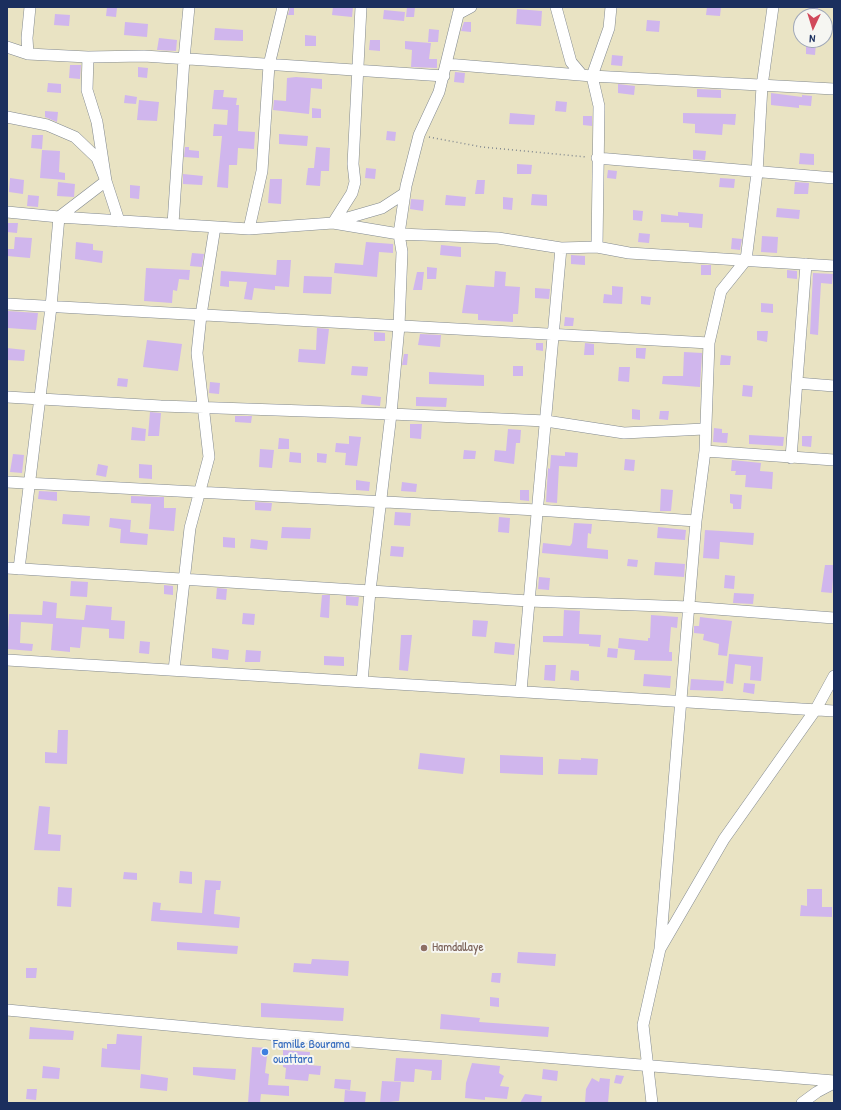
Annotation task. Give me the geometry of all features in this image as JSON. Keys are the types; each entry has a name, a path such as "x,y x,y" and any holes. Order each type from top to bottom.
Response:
{"street":[{"path":"28,54 27,38 30,7"},
{"path":"173,224 189,7"},
{"path":"249,229 262,171 269,65 283,7"},
{"path":"332,222 352,193 355,182 353,164 361,7"},
{"path":"362,682 370,591 392,414 399,326 402,252 399,234 405,193 418,135 439,92 444,76 459,10 471,7"},
{"path":"556,7 571,62 587,75 599,106 597,158 597,247"},
{"path":"587,75 609,28 611,7"},
{"path":"652,1103 643,1025 660,949 696,521 705,450 704,429 709,343 721,291 746,260 757,173 762,86 773,7"},
{"path":"7,47 28,54 88,57 144,56 444,76"},
{"path":"88,57 87,90 97,122 106,181"},
{"path":"446,64 587,75 834,89"},
{"path":"7,117 47,125 75,137 97,158 119,221"},
{"path":"597,158 757,173 834,178"},
{"path":"19,569 51,307 59,217 106,181"},
{"path":"7,212 59,217 249,229 332,222 382,208 405,193"},
{"path":"332,222 399,234 498,238 561,248 597,247 629,253 834,266"},
{"path":"174,670 183,579 190,528 209,457 197,353 201,315 215,227"},
{"path":"521,691 546,421 552,334 561,248"},
{"path":"791,458 806,264"},
{"path":"7,304 709,343"},
{"path":"797,383 834,386"},
{"path":"7,396 160,406 203,406 546,421 624,433 704,429"},
{"path":"705,450 791,458 834,460"},
{"path":"7,482 537,510 696,521"},
{"path":"7,568 529,601 689,607 834,618"},
{"path":"7,660 681,702 834,710"},
{"path":"660,949 724,840 816,709 834,676"},
{"path":"7,1010 242,1032 648,1065 834,1082"},
{"path":"802,1103 816,1092 834,1082"}],"path":[{"path":"418,135 482,148 597,158"}],"building":[{"path":"107,7 117,8 116,17 106,16"},
{"path":"290,7 294,7 294,15 288,15"},
{"path":"333,7 353,7 352,17 332,15"},
{"path":"407,7 415,7 414,17 406,17"},
{"path":"707,7 721,7 720,16 706,15"},
{"path":"517,9 542,11 541,26 516,24"},
{"path":"384,10 405,12 404,21 383,19"},
{"path":"55,14 70,15 69,26 54,25"},
{"path":"647,20 660,21 659,32 646,31"},
{"path":"125,22 148,24 147,37 124,35"},
{"path":"464,22 471,22 471,32 461,31"},
{"path":"215,28 243,30 243,41 214,40"},
{"path":"429,29 439,30 438,42 428,42"},
{"path":"305,35 316,36 316,46 305,46"},
{"path":"159,38 177,40 176,51 157,50"},
{"path":"370,40 380,40 380,51 369,50"},
{"path":"405,41 431,43 429,59 437,59 437,68 411,67 412,50 405,49"},
{"path":"806,48 816,48 815,55 806,54"},
{"path":"612,55 623,56 622,66 611,65"},
{"path":"70,65 81,65 80,79 69,78"},
{"path":"138,67 148,68 147,78 138,77"},
{"path":"455,72 465,73 464,83 454,82"},
{"path":"296,77 322,79 322,89 311,88 309,114 273,110 274,100 286,101 287,78"},
{"path":"48,83 61,84 61,93 47,92"},
{"path":"618,84 635,86 634,95 618,93"},
{"path":"697,89 721,90 721,98 697,97"},
{"path":"214,90 224,90 223,97 237,98 236,105 239,105 238,131 255,132 254,149 238,148 237,165 229,165 228,188 217,187 222,136 213,136 214,124 227,125 228,110 212,109"},
{"path":"771,93 802,97 802,95 812,96 811,106 799,105 799,108 771,105"},
{"path":"125,95 137,97 136,104 124,103"},
{"path":"139,100 159,102 157,121 137,120"},
{"path":"556,101 567,102 566,112 555,111"},
{"path":"312,108 321,109 321,118 312,118"},
{"path":"45,111 58,112 57,122 45,117"},
{"path":"510,113 535,115 534,125 509,124"},
{"path":"683,113 736,114 735,125 723,124 722,135 695,133 695,124 683,123"},
{"path":"583,116 592,116 592,126 583,125"},
{"path":"387,131 396,132 395,141 386,140"},
{"path":"279,134 308,136 307,146 279,144"},
{"path":"32,135 43,135 42,149 31,148"},
{"path":"185,147 189,147 189,150 199,151 199,158 184,157"},
{"path":"316,147 330,148 329,171 321,171 320,186 306,185 308,168 314,168"},
{"path":"42,150 60,151 59,172 65,173 65,180 40,178"},
{"path":"693,150 706,151 705,160 693,159"},
{"path":"800,153 814,154 814,165 799,164"},
{"path":"517,164 532,165 531,174 517,174"},
{"path":"366,168 376,169 375,179 365,178"},
{"path":"608,170 617,171 616,179 607,178"},
{"path":"183,174 203,176 202,185 183,184"},
{"path":"10,178 24,180 23,194 9,192"},
{"path":"720,178 735,179 734,188 719,187"},
{"path":"270,179 282,179 281,204 268,203"},
{"path":"477,180 485,180 484,194 475,194"},
{"path":"58,182 75,184 74,197 57,196"},
{"path":"795,182 809,183 808,194 794,194"},
{"path":"130,185 140,186 139,199 130,198"},
{"path":"532,194 547,195 547,206 531,205"},
{"path":"28,195 39,196 38,207 27,206"},
{"path":"446,195 466,197 465,206 445,205"},
{"path":"503,197 513,198 512,210 503,209"},
{"path":"411,199 424,200 423,211 410,209"},
{"path":"777,208 800,210 799,219 776,217"},
{"path":"633,210 643,211 642,221 633,220"},
{"path":"678,212 703,214 702,228 689,227 689,223 661,222 661,214 678,216"},
{"path":"7,223 18,223 17,233 7,232"},
{"path":"639,233 650,234 649,243 638,242"},
{"path":"762,236 778,237 777,253 761,252"},
{"path":"15,237 32,238 30,258 7,256 7,249 14,249"},
{"path":"732,238 742,239 740,250 731,249"},
{"path":"76,242 93,244 93,250 103,251 102,263 75,259"},
{"path":"366,242 393,244 393,253 379,252 377,277 334,273 335,263 363,265"},
{"path":"441,245 461,247 461,257 440,255"},
{"path":"192,253 204,254 202,267 190,266"},
{"path":"571,255 585,256 585,265 571,264"},
{"path":"277,260 291,260 289,287 275,286 275,290 254,288 252,300 244,299 247,282 229,281 229,287 220,286 221,271 276,275"},
{"path":"701,265 711,265 711,275 701,275"},
{"path":"427,267 437,268 436,279 427,279"},
{"path":"146,268 190,270 189,280 179,279 177,291 173,290 172,303 144,301"},
{"path":"787,270 797,271 797,279 787,278"},
{"path":"495,271 506,272 505,286 520,287 518,314 513,314 513,322 478,320 478,314 462,313 466,285 494,287"},
{"path":"417,272 424,272 422,290 413,290"},
{"path":"813,273 833,274 832,284 821,283 818,335 810,334"},
{"path":"304,276 332,277 331,294 303,293"},
{"path":"612,286 623,287 622,304 603,303 604,294 612,295"},
{"path":"535,288 550,289 549,299 535,298"},
{"path":"641,296 651,297 650,305 641,304"},
{"path":"761,303 773,304 773,313 761,312"},
{"path":"8,311 38,313 36,330 8,328"},
{"path":"565,317 574,318 573,326 564,326"},
{"path":"317,328 329,329 325,364 298,362 299,349 316,350"},
{"path":"757,331 768,331 767,342 757,340"},
{"path":"374,332 385,333 385,341 374,341"},
{"path":"420,334 441,335 440,347 418,345"},
{"path":"147,340 182,344 178,371 143,367"},
{"path":"536,343 543,343 543,351 536,350"},
{"path":"585,343 594,344 594,355 584,355"},
{"path":"7,348 25,350 24,361 7,360"},
{"path":"636,348 646,348 645,359 636,358"},
{"path":"684,352 702,353 700,387 662,384 663,376 683,376"},
{"path":"404,354 408,354 407,365 402,365"},
{"path":"721,355 731,356 730,365 720,365"},
{"path":"352,366 368,367 367,376 351,375"},
{"path":"513,366 523,366 523,376 513,376"},
{"path":"619,367 630,367 629,382 618,381"},
{"path":"429,372 484,375 484,386 429,384"},
{"path":"118,378 128,379 127,387 117,386"},
{"path":"210,382 220,383 219,394 209,393"},
{"path":"743,385 753,386 752,397 742,396"},
{"path":"362,395 381,397 380,406 361,404"},
{"path":"416,397 447,398 446,407 416,406"},
{"path":"632,409 640,410 640,420 632,419"},
{"path":"660,411 669,411 668,420 659,419"},
{"path":"150,412 161,413 159,436 148,436"},
{"path":"235,416 252,416 251,423 235,422"},
{"path":"410,424 422,424 421,439 410,438"},
{"path":"132,427 146,429 145,441 131,440"},
{"path":"714,428 722,429 722,433 728,433 727,443 713,442"},
{"path":"508,429 521,430 520,443 516,443 514,464 494,461 495,450 506,451"},
{"path":"749,435 784,437 783,446 749,444"},
{"path":"349,436 361,437 357,466 345,465 346,453 335,452 336,443 349,444"},
{"path":"802,436 812,436 811,447 802,446"},
{"path":"279,438 289,439 289,449 278,449"},
{"path":"260,449 274,450 272,468 259,467"},
{"path":"464,450 476,451 475,459 463,459"},
{"path":"290,452 301,453 301,463 289,462"},
{"path":"565,452 578,453 577,467 559,466 557,503 546,502 548,468 550,469 551,455 565,456"},
{"path":"317,453 327,454 326,463 317,462"},
{"path":"13,454 24,455 22,473 10,472"},
{"path":"625,459 635,460 634,471 624,470"},
{"path":"732,460 761,463 760,471 773,472 772,489 745,487 746,475 735,475 736,471 731,471"},
{"path":"98,464 108,466 106,477 96,475"},
{"path":"139,464 152,465 152,479 139,478"},
{"path":"356,480 370,482 369,491 356,490"},
{"path":"402,482 417,484 416,492 401,491"},
{"path":"661,489 673,490 671,511 660,511"},
{"path":"520,490 529,490 529,501 520,500"},
{"path":"39,491 57,492 57,501 38,499"},
{"path":"730,494 742,495 741,509 733,509 733,504 730,503"},
{"path":"131,496 164,497 164,508 176,508 174,531 149,529 151,504 131,503"},
{"path":"255,502 272,503 271,511 255,510"},
{"path":"395,512 411,513 410,526 394,525"},
{"path":"63,514 90,516 89,526 62,524"},
{"path":"499,517 510,518 509,533 498,532"},
{"path":"110,518 131,520 130,532 148,534 147,545 120,543 121,529 109,527"},
{"path":"574,523 592,524 591,534 588,533 587,548 608,550 608,559 542,553 543,543 570,546 572,543"},
{"path":"282,527 311,528 310,539 281,538"},
{"path":"658,527 686,530 685,540 657,538"},
{"path":"705,530 754,533 753,545 720,542 719,559 703,558"},
{"path":"223,537 235,538 235,548 223,547"},
{"path":"251,539 268,541 267,550 250,548"},
{"path":"391,546 404,547 403,557 390,556"},
{"path":"628,559 638,560 637,567 627,566"},
{"path":"655,562 685,564 684,577 654,575"},
{"path":"825,565 834,565 832,593 821,592"},
{"path":"725,575 735,576 734,589 724,588"},
{"path":"539,577 550,578 549,590 538,589"},
{"path":"71,581 88,582 87,597 70,596"},
{"path":"164,585 173,586 173,595 164,594"},
{"path":"217,588 227,589 226,600 216,599"},
{"path":"734,593 754,594 753,604 733,603"},
{"path":"322,595 330,595 329,618 320,617"},
{"path":"346,596 359,597 358,606 346,605"},
{"path":"43,601 57,603 56,618 84,620 86,605 112,607 111,620 125,621 124,639 109,638 109,629 82,627 80,648 70,647 70,652 51,650 53,624 21,622 20,643 33,644 32,651 7,649 9,614 42,615"},
{"path":"564,610 580,611 579,634 601,635 600,647 589,646 589,644 543,642 543,636 563,636"},
{"path":"243,613 255,614 254,625 242,624"},
{"path":"651,615 678,617 677,628 671,627 669,652 672,652 672,661 634,660 635,650 618,648 619,638 648,641 648,638 650,638"},
{"path":"700,617 732,621 727,656 718,655 719,644 703,640 704,634 694,633 694,626 699,626"},
{"path":"473,620 488,621 486,637 472,636"},
{"path":"401,635 412,635 408,671 399,670"},
{"path":"140,641 150,642 149,654 139,653"},
{"path":"495,642 515,644 514,655 494,653"},
{"path":"212,648 229,650 228,660 212,658"},
{"path":"608,648 618,649 617,658 607,657"},
{"path":"246,650 261,651 260,662 245,662"},
{"path":"729,654 763,657 761,681 750,680 751,666 735,664 733,684 726,683"},
{"path":"324,656 344,657 344,666 324,665"},
{"path":"545,665 556,665 555,681 544,680"},
{"path":"571,670 579,671 579,681 570,680"},
{"path":"644,674 671,676 670,688 643,686"},
{"path":"691,679 724,681 723,691 690,690"},
{"path":"744,683 755,684 754,694 743,692"},
{"path":"58,730 68,730 67,764 45,763 45,752 57,753"},
{"path":"420,753 465,758 463,774 418,769"},
{"path":"500,755 543,757 543,775 500,773"},
{"path":"581,758 598,759 597,775 558,774 559,759 581,760"},
{"path":"39,806 50,807 48,834 61,835 60,851 34,850"},
{"path":"180,871 192,872 192,884 179,883"},
{"path":"124,872 137,873 137,880 123,879"},
{"path":"205,880 221,881 220,890 216,890 214,914 240,917 239,928 151,921 153,902 161,903 160,910 202,913"},
{"path":"58,887 72,888 71,907 57,906"},
{"path":"807,889 822,889 822,907 832,907 832,917 800,916 801,905 807,906"},
{"path":"177,942 238,946 237,954 177,950"},
{"path":"518,952 556,954 555,966 517,963"},
{"path":"312,959 349,961 348,976 293,972 294,963 311,964"},
{"path":"26,968 37,968 36,978 26,978"},
{"path":"492,973 501,973 500,983 491,982"},
{"path":"490,997 499,998 499,1007 490,1006"},
{"path":"261,1003 344,1008 343,1021 261,1017"},
{"path":"441,1014 480,1018 479,1022 549,1027 548,1037 440,1029"},
{"path":"30,1027 74,1031 73,1040 29,1039"},
{"path":"117,1034 142,1036 140,1070 101,1067 102,1048 107,1049 107,1044 116,1044"},
{"path":"252,1047 268,1048 265,1073 269,1074 268,1085 289,1086 289,1096 261,1094 260,1103 248,1103"},
{"path":"283,1050 310,1052 309,1065 321,1066 320,1075 309,1074 308,1081 285,1079 286,1068 283,1067"},
{"path":"396,1058 442,1060 441,1080 431,1080 432,1071 415,1069 414,1082 394,1081"},
{"path":"472,1063 500,1066 499,1073 504,1076 500,1086 509,1087 507,1099 485,1097 485,1100 465,1098 466,1083"},
{"path":"43,1066 60,1068 59,1079 42,1078"},
{"path":"193,1067 236,1069 235,1080 193,1075"},
{"path":"543,1069 558,1071 557,1081 542,1079"},
{"path":"141,1074 168,1078 167,1091 140,1088"},
{"path":"616,1075 624,1076 621,1084 614,1083"},
{"path":"592,1078 599,1082 600,1078 610,1079 608,1103 585,1103 586,1089"},
{"path":"335,1079 351,1080 350,1090 334,1088"},
{"path":"382,1081 401,1082 399,1101 380,1103"},
{"path":"27,1089 37,1089 36,1100 26,1099"},
{"path":"345,1090 366,1092 365,1103 344,1103"},
{"path":"525,1094 542,1096 541,1103 520,1103"}],"place":[{"name":"Hamdallaye","path":"424,948"},
{"name":"Famille Bourama ouattara","path":"265,1052"}]}
